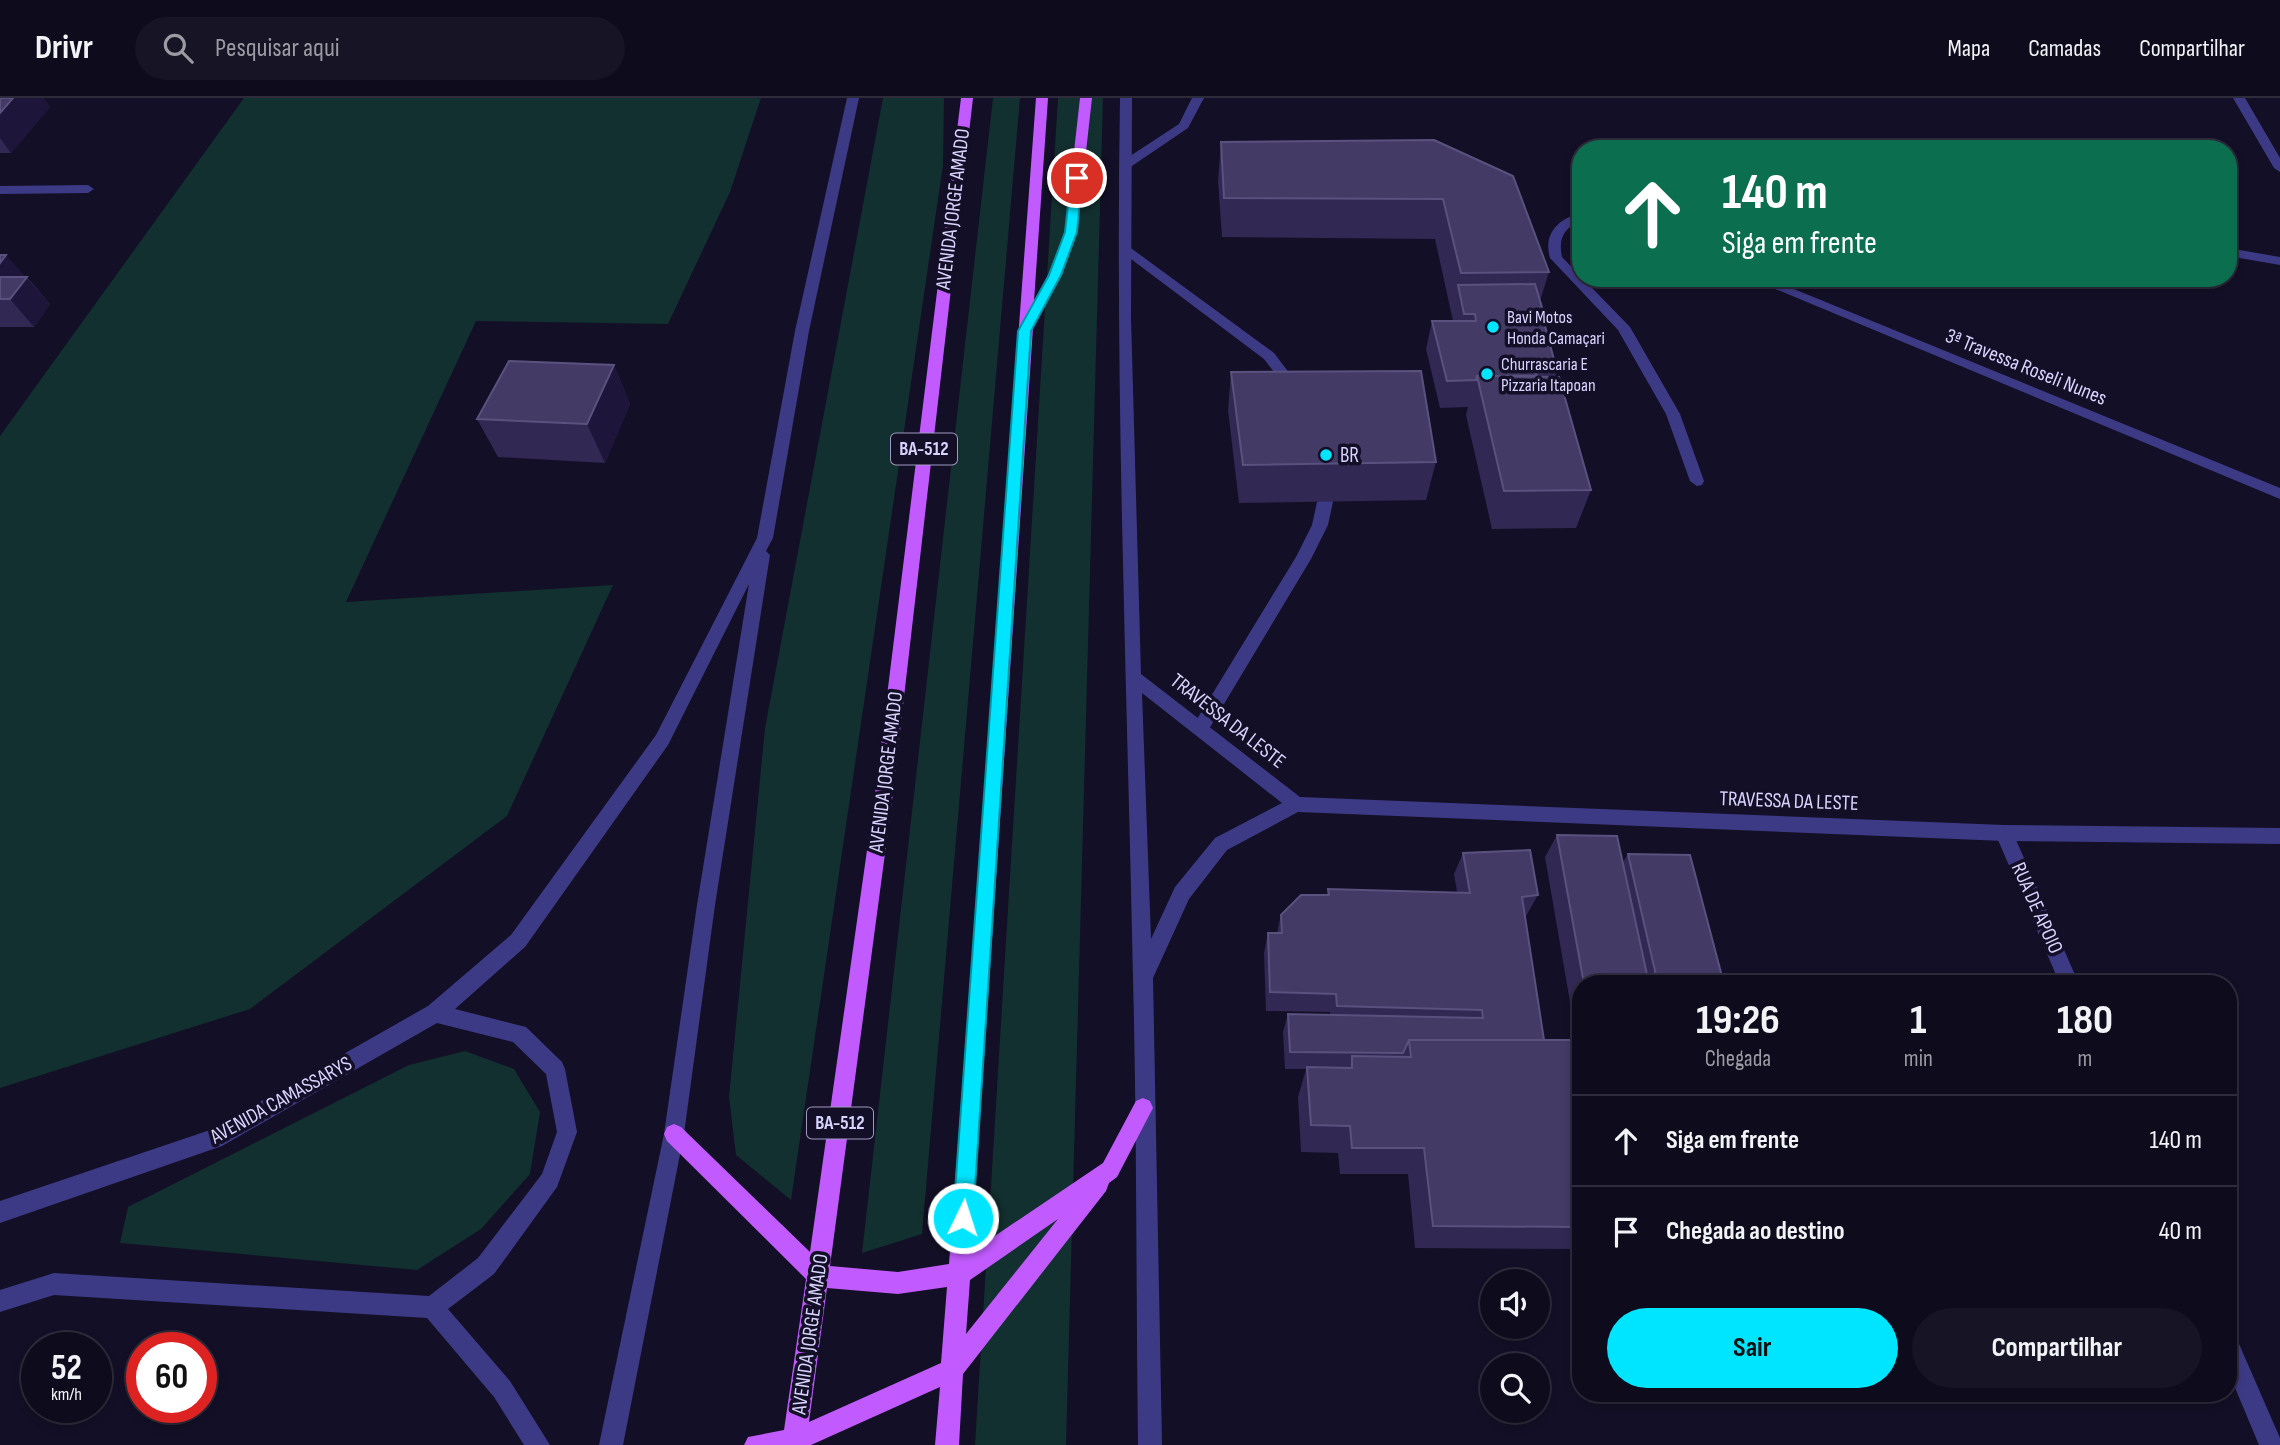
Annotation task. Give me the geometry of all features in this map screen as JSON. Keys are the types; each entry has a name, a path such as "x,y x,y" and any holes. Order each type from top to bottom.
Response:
{"main road":[{"name":"AVENIDA JORGE AMADO","path":"794,1442 883,801 967,98"},
{"path":"947,1445 1042,98"},
{"path":"1024,331 1055,275 1071,232 1086,98"},
{"path":"756,1445 794,1442 952,1370 1110,1170 1143,1108"},
{"path":"674,1134 819,1276 898,1283 959,1274 1110,1170"}],"street":[{"path":"611,1445 674,1134 706,905 765,538 802,331 853,98"},
{"path":"1126,98 1124,247 1131,675 1143,979 1150,1445"},
{"path":"1125,165 1184,126 1198,98"},
{"path":"2239,98 2280,167"},
{"path":"0,190 88,189"},
{"path":"1572,220 1553,237 1551,244 1556,258 1572,274"},
{"path":"1124,247 1269,356 1302,399"},
{"path":"2237,254 2280,261"},
{"path":"1584,287 1623,327 1674,414 1697,481"},
{"name":"3ª Travessa Roseli Nunes","path":"1777,287 2280,494"},
{"path":"1200,729 1303,559 1320,525 1325,502"},
{"name":"AVENIDA CAMASSARYS","path":"0,1212 215,1139 435,1013 518,941 662,740 765,538"},
{"name":"TRAVESSA DA LESTE","path":"1131,675 1296,804 2004,833 2280,835"},
{"path":"1143,979 1182,893 1221,844 1296,804"},
{"name":"RUA DE APOIO","path":"2004,833 2066,975"},
{"path":"0,1301 54,1284 432,1307 486,1266 550,1180 567,1132 555,1069 519,1034 435,1013"},
{"path":"432,1307 502,1389 538,1445"},
{"path":"2237,1366 2271,1445"}],"green space":[{"path":"244,98 761,98 730,192 668,324 476,321 346,602 613,585 507,816 250,1009 0,1088 0,436"},
{"path":"883,98 944,98 943,165 791,1200 736,1155 729,1097 765,728"},
{"path":"993,98 1020,98 922,1234 862,1253"},
{"path":"1058,98 1103,98 1066,1445 975,1445"},
{"path":"465,1051 514,1069 540,1112 530,1174 481,1229 417,1270 120,1243 128,1207 409,1065"}],"building":[{"path":"0,98 13,98 0,113"},
{"path":"1434,140 1513,176 1549,272 1461,273 1443,199 1224,198 1221,142"},
{"path":"0,277 27,277 10,299 0,299"},
{"path":"1535,284 1544,314 1528,314 1530,322 1544,322 1557,371 1536,373 1537,376 1477,376 1476,380 1447,381 1432,321 1476,321 1475,314 1464,314 1458,285"},
{"path":"509,361 614,365 587,424 477,419"},
{"path":"1421,371 1436,462 1243,465 1231,372"},
{"path":"1477,376 1559,377 1591,490 1504,491"},
{"path":"1557,835 1617,836 1647,975 1582,975"},
{"path":"1530,850 1538,895 1522,897 1544,1040 1409,1040 1403,1053 1290,1052 1288,1014 1483,1018 1482,1010 1337,1006 1336,994 1270,992 1268,933 1282,933 1281,915 1301,895 1329,895 1328,889 1470,893 1463,853"},
{"path":"1628,854 1690,855 1722,975 1656,975"},
{"path":"1409,1040 1572,1040 1572,1227 1433,1226 1424,1148 1352,1148 1350,1126 1311,1125 1307,1067 1352,1068 1352,1056 1411,1057"}],"place":[{"name":"Bavi Motos Honda Camaçari","path":"1493,327"},
{"name":"Churrascaria E Pizzaria Itapoan","path":"1487,374"},
{"name":"BR","path":"1326,455"}],"route":[{"path":"963,1218 1024,331 1055,275 1071,232 1077,178"}]}
